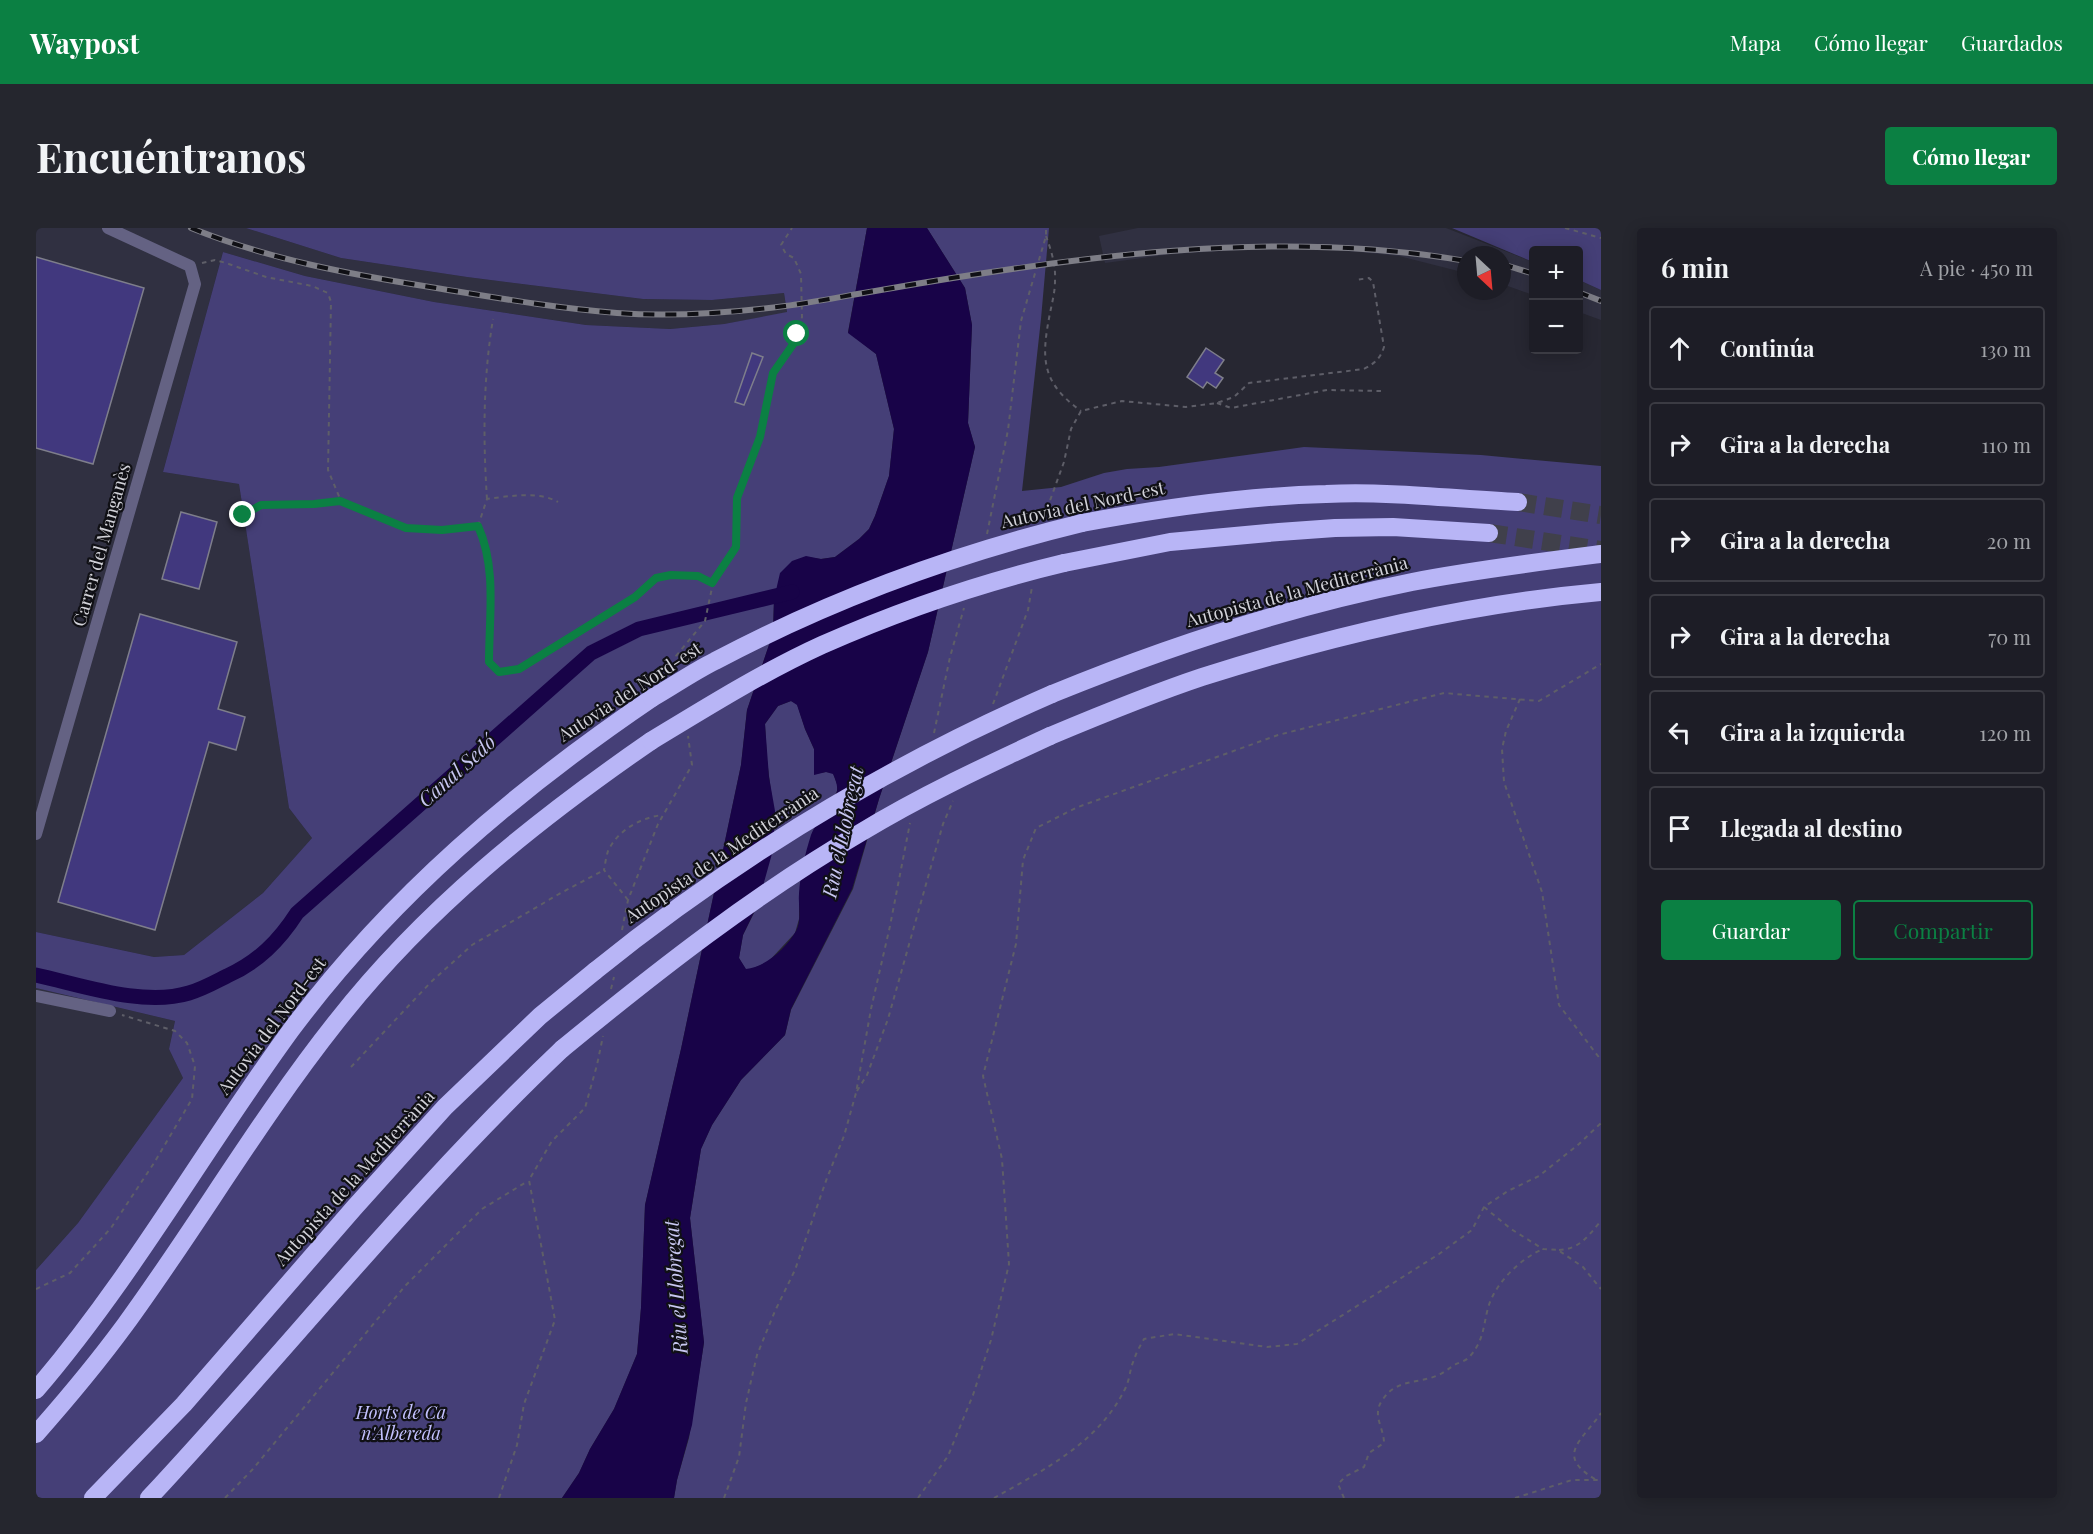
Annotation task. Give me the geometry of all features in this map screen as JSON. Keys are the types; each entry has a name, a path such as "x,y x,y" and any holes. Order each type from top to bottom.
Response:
{"highway":[{"name":"Autovia del Nord-est","path":"36,1390 96,1314 228,1119 292,1030 369,936 413,890 501,810 590,741 652,698 714,662 857,594 943,562 1014,540 1082,523 1208,503 1327,494 1373,494 1518,502"},
{"path":"36,1434 75,1389 125,1324 293,1076 338,1018 386,963 436,911 528,830 651,741 755,679 822,645 936,599 994,580 1064,563 1170,542 1290,531 1393,527 1489,533"},
{"name":"Autopista de la Mediterrània","path":"93,1498 184,1404 354,1208 431,1122 486,1066 540,1016 640,935 795,827 914,759 954,739 1052,694 1188,642 1334,600 1455,575 1601,554"},
{"path":"149,1498 212,1431 394,1221 509,1099 562,1049 623,999 707,934 810,863 933,791 1050,736 1140,699 1202,677 1349,635 1438,616 1519,602 1601,592"}],"street":[{"path":"108,228 190,266"},
{"name":"Carrer del Manganès","path":"36,834 195,284 190,266"},
{"path":"36,996 110,1011"}],"path":[{"path":"493,319 483,396 488,499 478,526 485,542 490,574 489,662 499,672 519,669 635,597 656,578 671,575 698,576 712,583 736,547 737,498 760,437 770,382 778,365 794,343 802,317 799,266 794,258 786,254 781,245 792,228"},
{"path":"989,527 1008,430 1021,321 1046,236 1046,228"},
{"path":"1565,228 1601,238"},
{"path":"1046,236 1053,255 1056,282 1044,353 1050,378 1063,398 1081,411"},
{"path":"190,266 215,260 226,262 266,277 312,286 328,293 331,302 328,470 340,501"},
{"path":"1043,523 1044,513 1064,462 1071,429 1081,411 1122,401 1186,407 1217,404 1234,397 1250,383 1364,369 1375,364 1381,357 1384,347 1373,282 1369,279 1356,280"},
{"path":"1217,404 1231,408 1327,390 1383,391"},
{"path":"488,499 522,496 551,498 558,502"},
{"path":"241,505 243,515 261,505 340,501 406,528 442,530 478,526"},
{"path":"992,707 1028,610 1034,577"},
{"path":"933,737 950,657 963,614"},
{"path":"918,1498 948,1456 973,1395 991,1340 1009,1264 1002,1159 983,1076 1016,944 1023,860 1036,828 1078,807 1278,735 1444,693 1539,701 1601,664"},
{"path":"1520,699 1506,731 1502,749 1504,782 1542,892 1559,1005 1601,1060"},
{"path":"856,1093 867,1075 888,1019 943,824 957,792"},
{"path":"351,1067 430,982 472,945 604,870 608,852 626,828 649,817 662,815"},
{"path":"724,1498 739,1457 747,1395 757,1355 795,1270 844,1137 856,1093 911,818"},
{"path":"604,870 628,900"},
{"path":"36,1289 70,1273 111,1228 154,1163 192,1099 195,1066 187,1043 175,1031 110,1011"},
{"path":"994,1498 1044,1469 1090,1438 1110,1413 1127,1386 1133,1360 1144,1339 1174,1334 1267,1347 1297,1344 1439,1254 1472,1230 1484,1207 1508,1191 1539,1176 1596,1130 1601,1123"},
{"path":"225,1498 252,1470 405,1286 482,1209 529,1180"},
{"path":"1484,1207 1511,1229 1543,1249 1569,1250 1581,1244 1601,1221"},
{"path":"1344,1498 1338,1484 1346,1476 1364,1467 1369,1453 1384,1443 1384,1434 1379,1427 1377,1416 1381,1402 1389,1392 1402,1383 1436,1376 1470,1358 1483,1338 1489,1306 1495,1290 1529,1255 1543,1249"},
{"path":"1554,1250 1558,1250 1583,1267 1601,1289"},
{"path":"499,1498 517,1445 524,1404 555,1320"},
{"path":"1599,1480 1580,1470 1574,1461 1575,1448 1601,1413"},
{"path":"1515,1498 1550,1485 1572,1480 1599,1480"}],"shaded area":[{"path":"36,228 246,228 341,258 467,277 643,299 712,300 784,293 787,313 724,324 670,329 586,325 434,302 305,276 223,252 163,472 239,484 289,808 312,838 263,893 184,955 154,957 36,932"},
{"path":"1138,228 1446,228 1492,246 1457,246 1457,271 1399,256 1298,246 1172,254 1105,263 1099,236"},
{"path":"1511,253 1529,260 1529,294 1511,287"},
{"path":"1583,282 1601,290 1601,320 1583,313"},
{"path":"36,988 175,1021 169,1049 183,1078 78,1223 36,1270"}],"green space":[{"name":"Horts de Ca n'Albereda","path":"246,228 867,228 848,332 876,354 894,429 889,476 869,529 835,557 821,559 806,557 778,587 774,599 773,633 747,710 741,765 681,1049 645,1205 637,1354 614,1409 590,1449 579,1473 562,1498 36,1498 36,1270 78,1223 183,1078 169,1049 175,1021 36,988 36,932 154,957 184,955 263,893 312,838 289,808 239,484 163,472 223,252 305,276 434,302 586,325 670,329 724,324 787,312 784,293 712,300 643,299 467,277 341,258"},
{"path":"927,228 1049,228 1022,491 1061,487 1104,473 1127,469 1159,467 1304,447 1481,455 1601,466 1601,1498 674,1498 689,1438 704,1343 690,1218 701,1149 712,1125 741,1080 785,1035 791,1010 853,889 879,799 928,652 975,447 968,423 972,325 965,288"},
{"path":"1452,228 1601,228 1601,290 1583,282 1583,246 1529,246 1529,260 1511,253 1511,246 1495,246"},
{"path":"791,701 797,704 814,749 814,774 833,773 837,791 804,861 799,896 799,919 795,933 768,962 746,970 739,958 743,935 755,911 773,842 775,822 765,724 778,706"}],"water":[{"name":"Riu el Llobregat","path":"867,228 927,228 965,288 972,325 968,423 975,447 928,652 852,889 791,1009 785,1035 741,1080 712,1125 701,1149 690,1218 704,1342 692,1425 674,1498 562,1498 579,1473 590,1449 614,1409 637,1354 645,1205 681,1049 741,765 747,710 773,633 774,599 780,573 792,561 806,556 821,559 835,557 859,539 869,529 889,476 894,429 876,354 848,333","holes":["791,701 797,705 814,749 814,775 826,772 833,774 837,791 811,835 800,879 799,917 796,931 775,956 761,965 746,969 739,958 743,935 758,904 773,850 775,811 769,777 765,724 778,706"]}],"building":[{"path":"36,257 144,288 93,464 36,448"},
{"path":"1206,348 1224,360 1215,373 1223,378 1216,388 1207,382 1203,388 1187,377"},
{"path":"752,353 763,357 744,405 735,402"},
{"path":"181,512 217,522 199,589 162,579"},
{"path":"140,614 237,642 218,709 245,717 236,750 209,742 155,930 58,902"}],"waterway":[{"name":"Canal Sedó","path":"36,975 112,993 152,998 189,993 238,970 267,950 297,913 591,653 639,629 792,592"}],"tunnel":[{"path":"1518,502 1601,515"},
{"path":"1489,533 1601,550"}],"railway":[{"path":"191,228 279,257 369,277 546,305 593,311 659,315 701,314 809,303 1026,267 1174,251 1248,247 1321,247 1394,251 1457,260"},
{"path":"1511,267 1529,272"},
{"path":"1583,294 1601,301"}],"route":[{"path":"243,515 261,505 340,501 406,528 442,530 478,526 485,542 490,574 489,662 499,672 519,669 635,597 656,578 671,575 698,576 712,583 736,547 737,498 760,437 770,382 797,334"}]}
